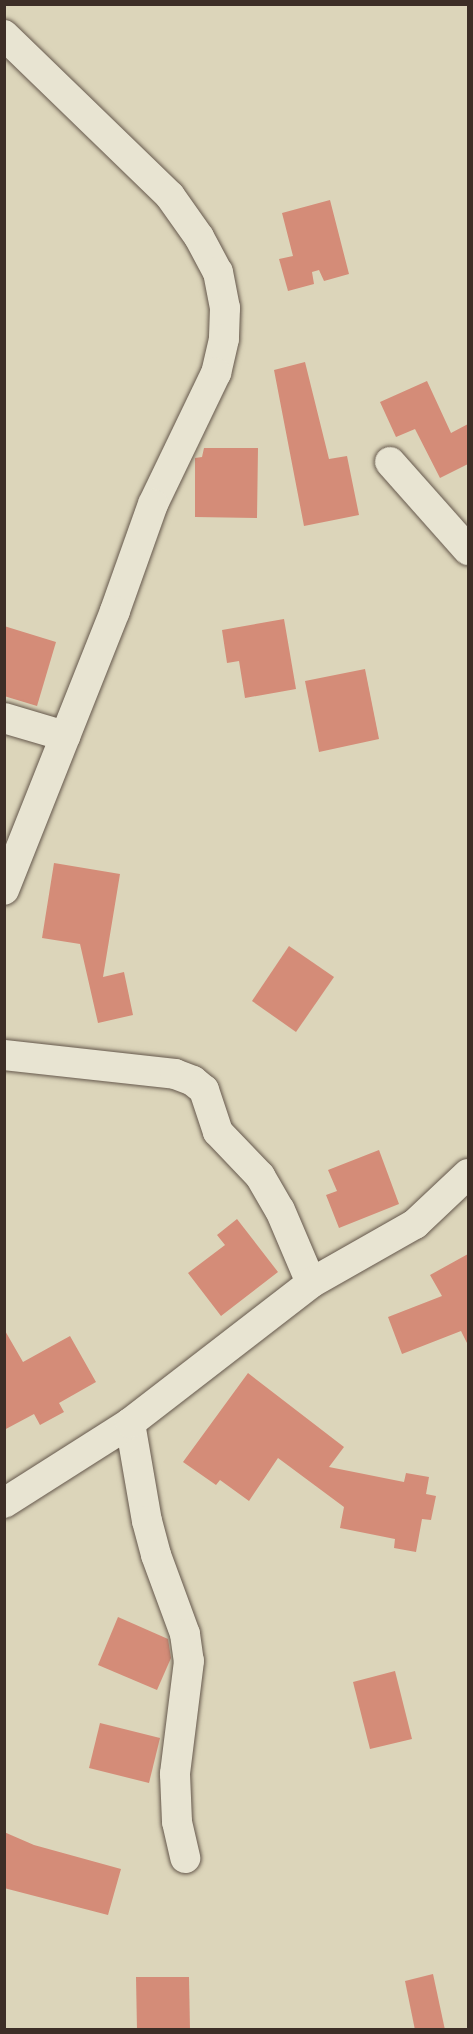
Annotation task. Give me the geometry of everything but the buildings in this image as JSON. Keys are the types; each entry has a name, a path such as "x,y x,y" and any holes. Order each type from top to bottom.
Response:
{"street":[{"path":"4,35 170,196 199,237 218,272 225,308 224,339 216,373 153,504 115,611 4,890"},
{"path":"390,462 468,550"},
{"path":"4,718 65,736"},
{"path":"4,1055 175,1074 199,1086 204,1090 218,1132 260,1176 280,1210 311,1283"},
{"path":"4,1503 130,1423 311,1283 414,1224 468,1174"},
{"path":"130,1423 147,1521 156,1555 185,1634 189,1661 175,1774 177,1822 185,1858"}]}
